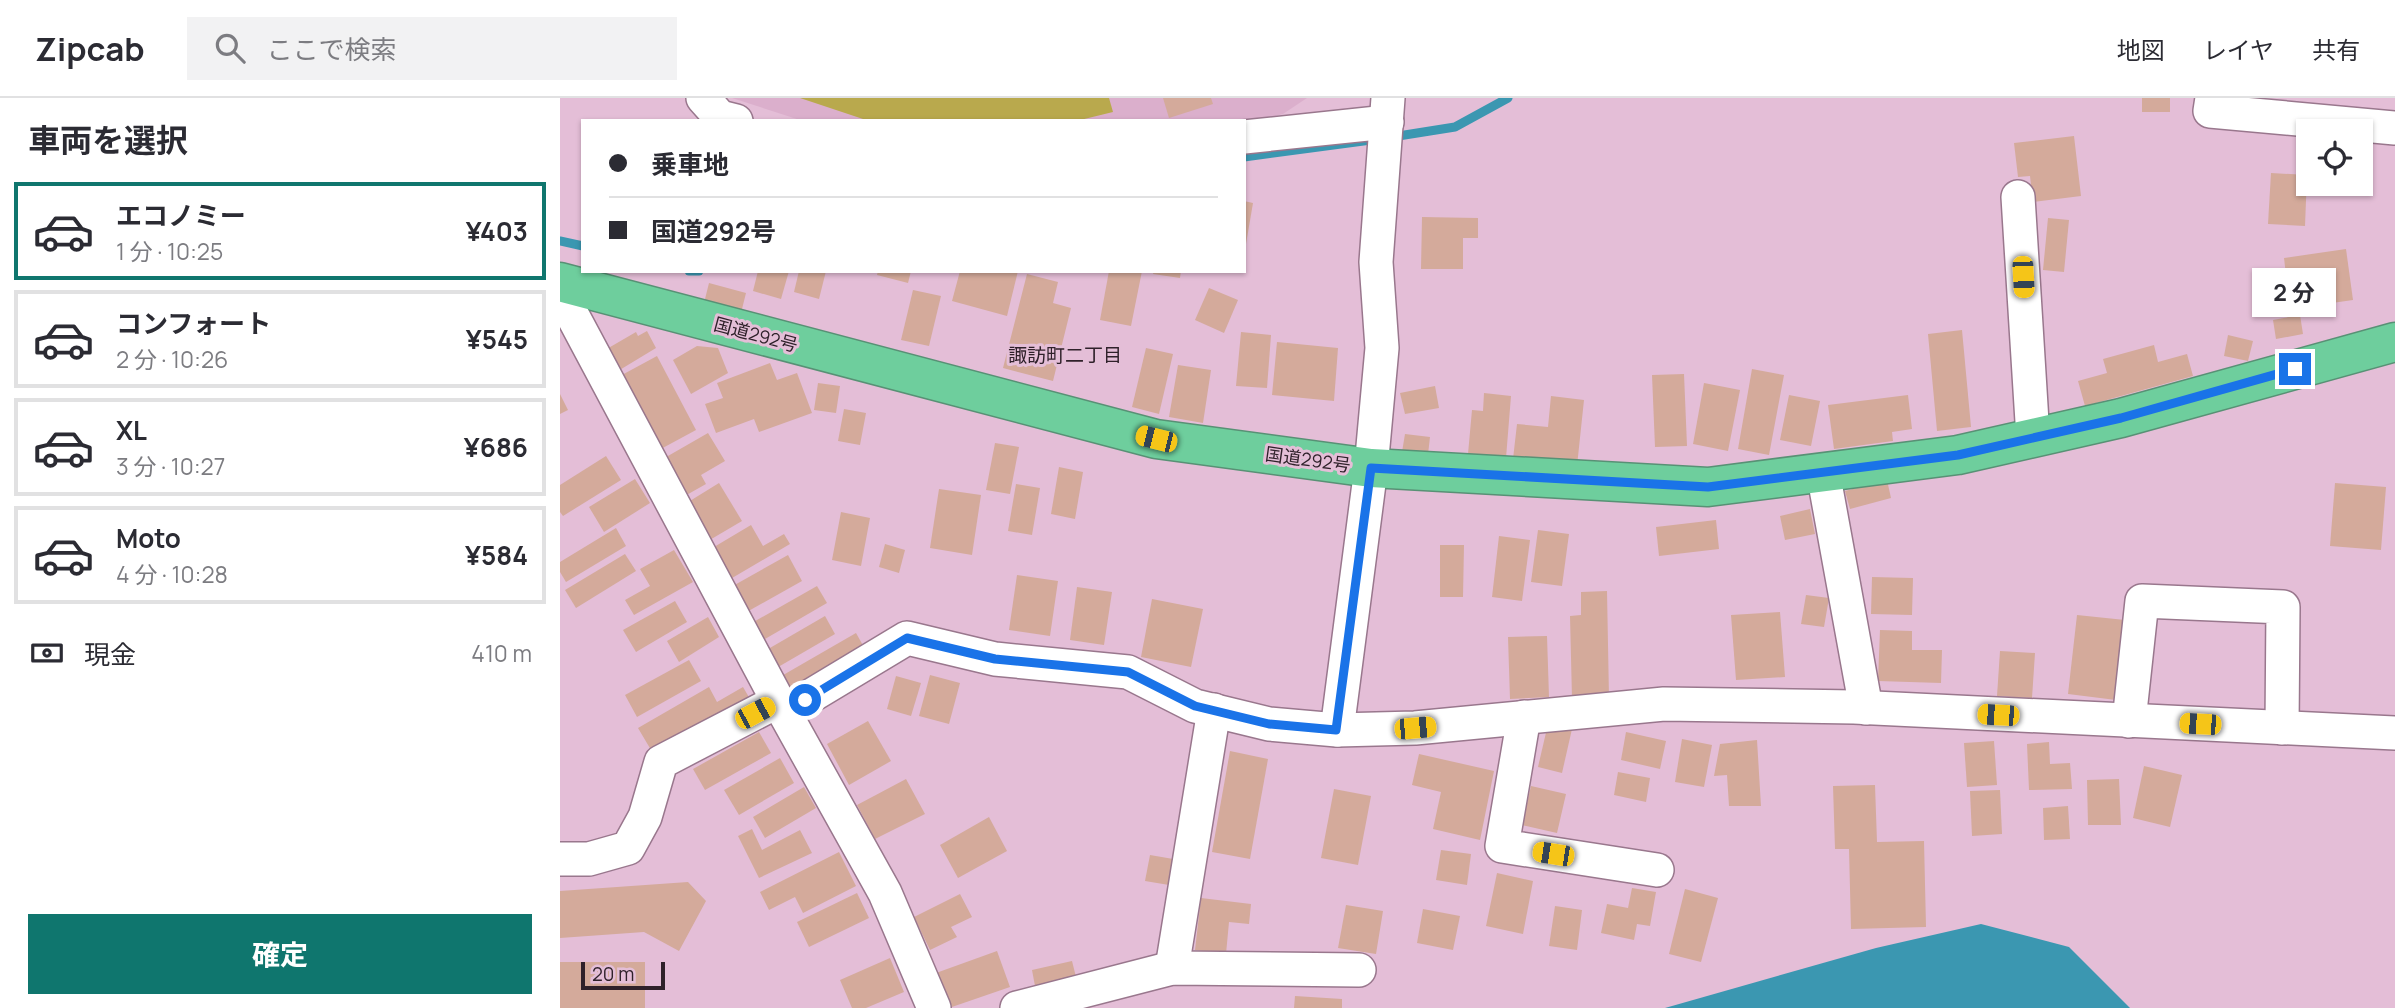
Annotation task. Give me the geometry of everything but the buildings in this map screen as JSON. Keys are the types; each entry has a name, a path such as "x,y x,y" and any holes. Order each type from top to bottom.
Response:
{"highway":[{"name":"国道292号","path":"560,282 1156,439 1371,468 1708,487 1958,455 2121,418 2395,342"}],"street":[{"path":"704,98 720,117 728,119"},
{"path":"2212,98 2210,111 2395,128"},
{"path":"1246,137 1387,110 1376,262 1382,348 1371,468 1336,730"},
{"path":"2018,197 2033,438"},
{"path":"560,292 781,706 885,893 934,1008"},
{"path":"1822,472 1866,708"},
{"path":"2129,721 2142,601 2283,607 2282,728"},
{"path":"560,859 589,859 628,848 645,817 661,762 781,706 907,638 995,659 1128,672 1195,706 1269,724 1336,730 1415,728 1664,704 1866,708 2395,733"},
{"path":"1172,968 1214,710"},
{"path":"1524,717 1502,846 1657,870"},
{"path":"1017,1008 1172,968 1359,970"}],"shaded area":[{"path":"732,98 1307,98 1283,114 1246,123 1246,119 797,119"},
{"path":"800,98 1109,98 1113,112 1084,119 863,119"}],"water":[{"path":"1981,924 2069,947 2130,1008 1665,1008 1876,948"}],"waterway":[{"path":"1392,137 1455,127 1508,98"},
{"path":"1246,157 1371,140"},
{"path":"560,241 581,246"}],"district":[{"name":"諏訪町二丁目","path":"1065,355"}],"route":[{"path":"805,700 907,638 995,659 1128,672 1195,706 1269,724 1336,730 1371,468 1708,487 1958,455 2121,418 2295,369"}]}
